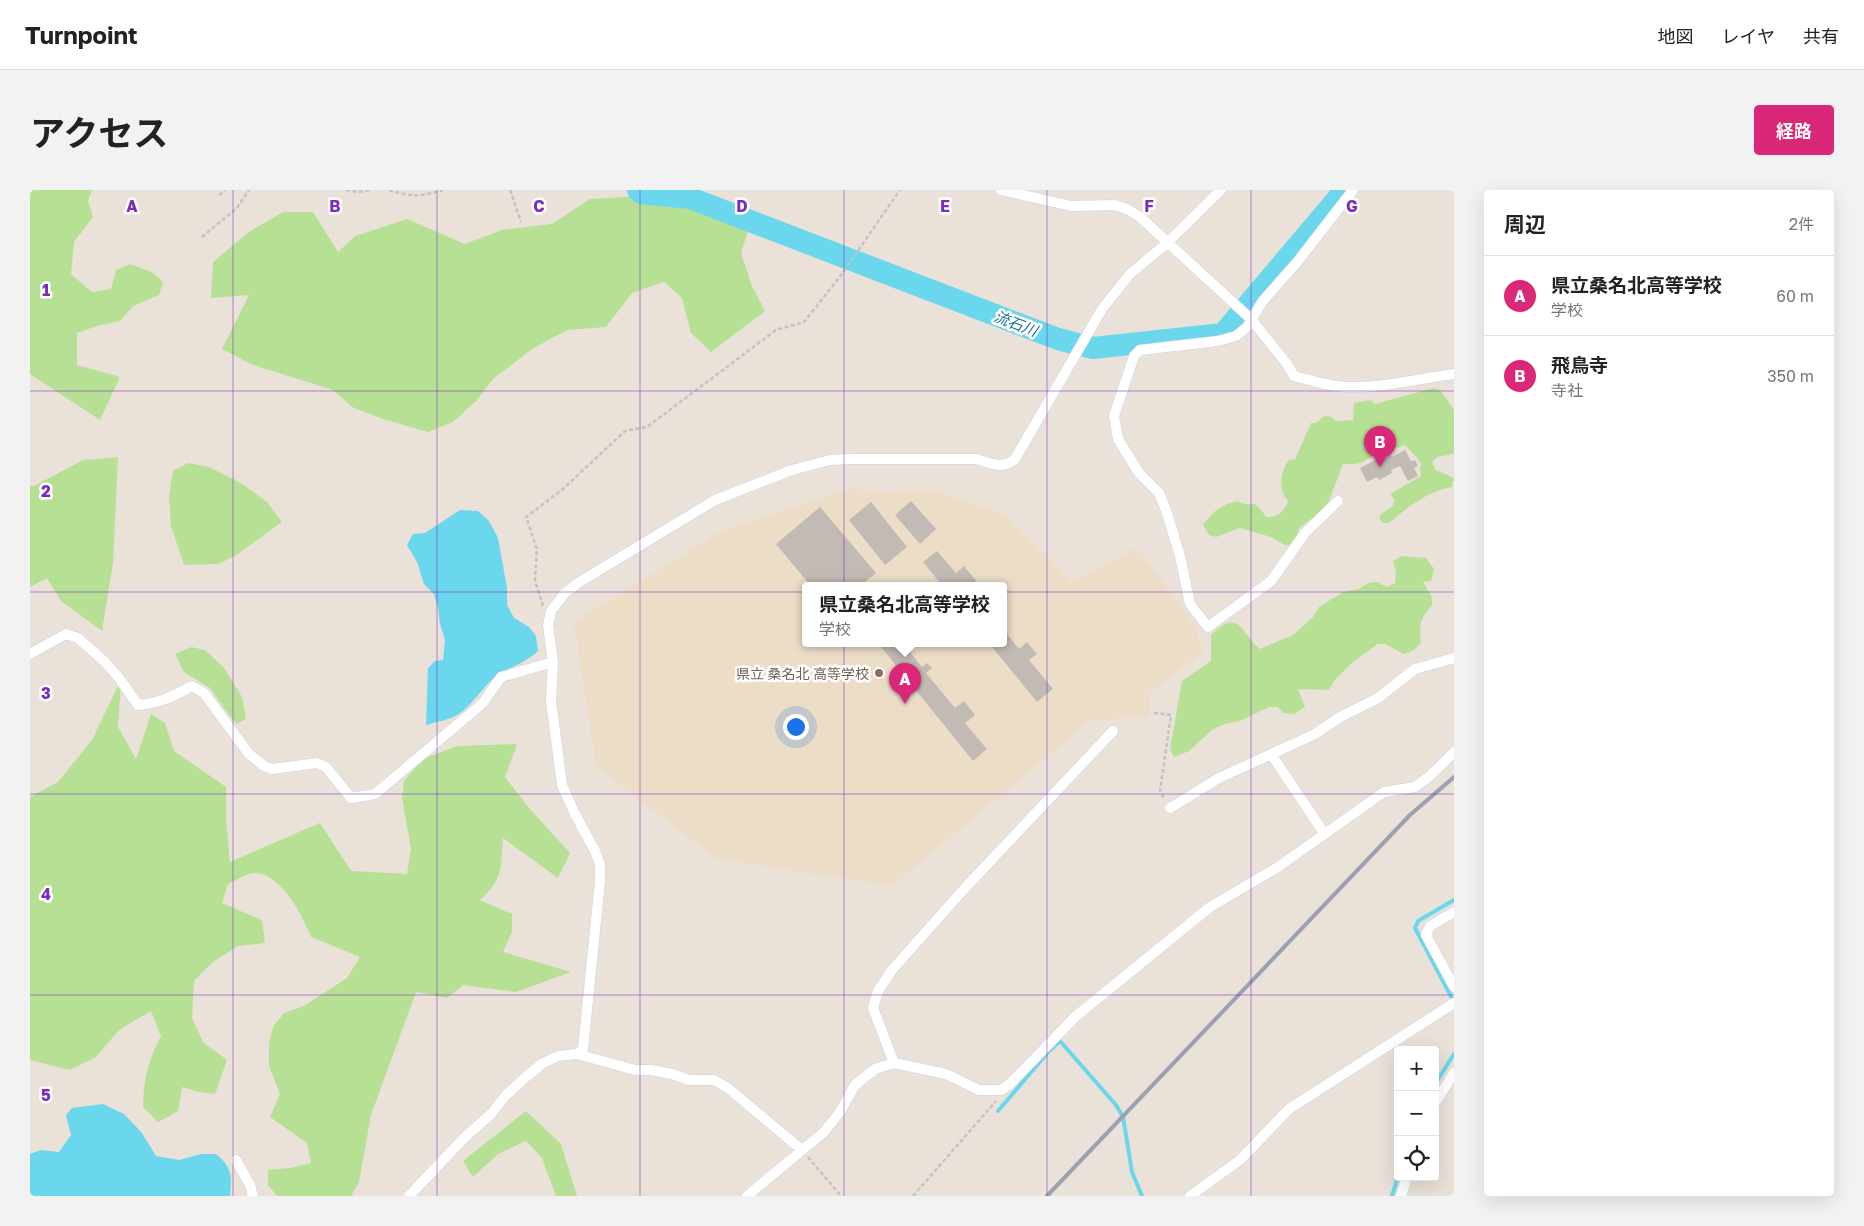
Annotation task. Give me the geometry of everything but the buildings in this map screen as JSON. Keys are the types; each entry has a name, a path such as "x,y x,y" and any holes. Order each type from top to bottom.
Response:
{"street":[{"path":"1001,190 1071,206 1115,205 1127,209 1140,217 1251,320 1287,364 1294,376 1324,384 1351,387 1376,386 1454,374"},
{"path":"577,1054 583,1049 585,1040 600,864 562,785 551,701 553,662 548,625 551,611 565,593 578,583 715,500 792,470 830,460 850,459 976,459 994,465 1010,464 1015,459 1102,309 1130,274 1167,243 1221,190"},
{"path":"1338,501 1305,533 1271,581 1208,627 1190,604 1180,556 1159,493 1139,474 1118,438 1114,416 1134,356 1140,350 1218,341 1236,336 1247,327 1262,302 1298,261 1352,190"},
{"path":"30,654 66,634 78,638 119,678 138,705 155,704 192,686 204,693 249,754 264,766 272,769 317,763 326,767 351,798 375,794 483,703 501,677 553,662"},
{"path":"1170,808 1219,778 1315,734 1340,717 1378,698 1415,669 1454,658"},
{"path":"894,1063 873,1008 878,991 892,970 964,889 1113,731"},
{"path":"747,1196 824,1132 840,1112 856,1085 875,1069 894,1063 946,1074 979,1090 1001,1090 1010,1084 1075,1017 1210,907 1278,867 1384,792 1415,787 1432,775 1454,752"},
{"path":"1271,754 1324,833"},
{"path":"1454,912 1430,926 1426,935 1454,987"},
{"path":"1190,1196 1240,1160 1290,1109 1454,1003"},
{"path":"408,1196 465,1137 491,1114 506,1095 543,1063 558,1056 577,1054 635,1070 651,1070 689,1080 714,1080 728,1088 802,1150"},
{"path":"1439,1097 1454,1073"},
{"path":"236,1160 254,1196"},
{"path":"1401,1196 1405,1181"}],"path":[{"path":"219,195 225,190"},
{"path":"202,237 237,208 249,190"},
{"path":"346,190 358,192 370,190"},
{"path":"389,190 411,197 443,190"},
{"path":"510,190 521,222"},
{"path":"551,611 543,607 535,580 537,549 526,517 563,489 625,431 646,427 776,330 804,322 839,278 900,190"},
{"path":"1154,713 1171,715 1160,791 1170,808"},
{"path":"913,1196 995,1104 1001,1090"},
{"path":"802,1150 841,1196"}],"shaded area":[{"name":"県立 桑名北 高等学校","path":"852,488 886,492 934,490 1006,515 1073,582 1137,548 1196,627 1203,652 1149,694 1150,716 1090,721 892,886 716,859 596,766 574,622 723,530"}],"green space":[{"path":"30,190 92,190 88,201 93,217 74,242 71,274 92,292 111,289 116,270 130,264 152,272 163,282 159,295 133,306 120,321 77,333 77,365 120,377 100,420 30,374"},
{"path":"639,196 691,202 735,220 748,231 741,253 752,286 765,311 711,352 691,333 682,298 664,282 632,293 606,327 567,330 532,349 493,379 477,400 453,422 428,432 383,419 352,407 333,390 253,365 222,349 249,295 211,298 213,262 249,232 283,212 313,212 338,252 355,236 407,219 465,244 502,230 552,224 590,199"},
{"path":"1434,388 1441,391 1454,410 1454,454 1437,457 1432,462 1436,470 1454,478 1452,487 1426,496 1389,523 1383,523 1379,519 1381,514 1393,506 1394,499 1390,494 1421,476 1421,464 1405,445 1382,452 1360,463 1343,464 1329,501 1319,513 1299,528 1295,542 1290,545 1285,545 1271,537 1240,528 1216,537 1209,535 1203,525 1218,509 1232,502 1238,501 1258,506 1266,517 1277,515 1283,511 1288,501 1283,491 1282,475 1289,460 1295,459 1311,423 1316,423 1324,416 1332,417 1336,421 1353,420 1354,403 1371,400 1375,404"},
{"path":"118,457 113,563 102,631 61,601 47,578 30,587 30,486 34,486 83,460"},
{"path":"188,463 209,467 241,483 267,502 282,522 235,556 218,564 184,565 171,526 169,496 173,471"},
{"path":"1402,556 1426,558 1434,569 1431,581 1423,582 1432,597 1432,605 1421,622 1421,643 1414,650 1404,654 1385,644 1378,644 1354,661 1334,681 1329,690 1298,689 1305,707 1294,714 1284,713 1278,707 1269,707 1240,721 1213,729 1189,751 1174,757 1170,749 1182,681 1211,661 1211,635 1220,627 1228,623 1238,625 1260,649 1293,635 1313,617 1319,607 1343,592 1359,589 1368,583 1377,582 1387,587 1395,583 1396,571 1393,561"},
{"path":"191,647 205,650 224,668 242,697 246,719 237,724 210,688 184,672 175,654"},
{"path":"121,680 118,727 136,759 151,714 165,723 174,751 226,787 226,820 230,862 320,823 351,871 407,874 411,848 402,798 404,781 423,759 457,746 517,744 505,777 529,808 570,853 558,878 503,838 501,865 497,879 488,893 480,900 512,914 512,932 503,952 571,972 516,992 463,985 447,998 416,992 371,1115 359,1182 351,1196 277,1196 268,1185 268,1170 290,1168 311,1163 307,1143 270,1117 280,1094 269,1066 269,1043 273,1027 284,1013 304,1006 347,978 360,957 311,937 289,896 273,879 253,873 243,876 228,884 222,903 262,920 265,943 238,946 213,962 194,981 192,1018 203,1042 227,1060 215,1094 182,1087 178,1111 158,1122 143,1107 144,1088 148,1070 161,1036 151,1011 119,1030 96,1057 70,1070 30,1060 30,797 58,782 92,740"},
{"path":"526,1111 561,1144 577,1196 556,1196 542,1158 526,1141 498,1154 473,1177 463,1161"}],"water":[{"path":"460,510 478,511 489,521 498,538 507,588 507,605 514,618 529,627 536,636 538,651 528,659 495,677 469,706 459,714 426,725 428,668 435,661 443,660 445,640 434,594 424,584 417,562 407,545 413,534 425,533"},
{"path":"103,1104 124,1114 142,1133 156,1156 179,1160 201,1154 216,1154 225,1163 230,1172 230,1196 30,1196 30,1154 41,1150 59,1152 71,1135 66,1115 72,1108"}],"waterway":[{"name":"流石川","path":"638,190 641,193 690,198 1058,339 1093,348 1223,334 1345,190"},
{"path":"1454,900 1418,921 1415,928 1454,1002"},
{"path":"998,1111 1049,1051 1060,1041 1116,1105 1123,1117 1132,1172 1142,1196"},
{"path":"1439,1078 1454,1054"},
{"path":"1392,1196 1396,1181"}],"railway":[{"path":"1047,1196 1410,815 1454,777"}],"place":[{"name":"飛鳥寺","path":"1380,467"},
{"name":"県立 桑名北 高等学校","path":"879,673"},
{"name":"県立桑名北高等学校","path":"905,704"}]}
